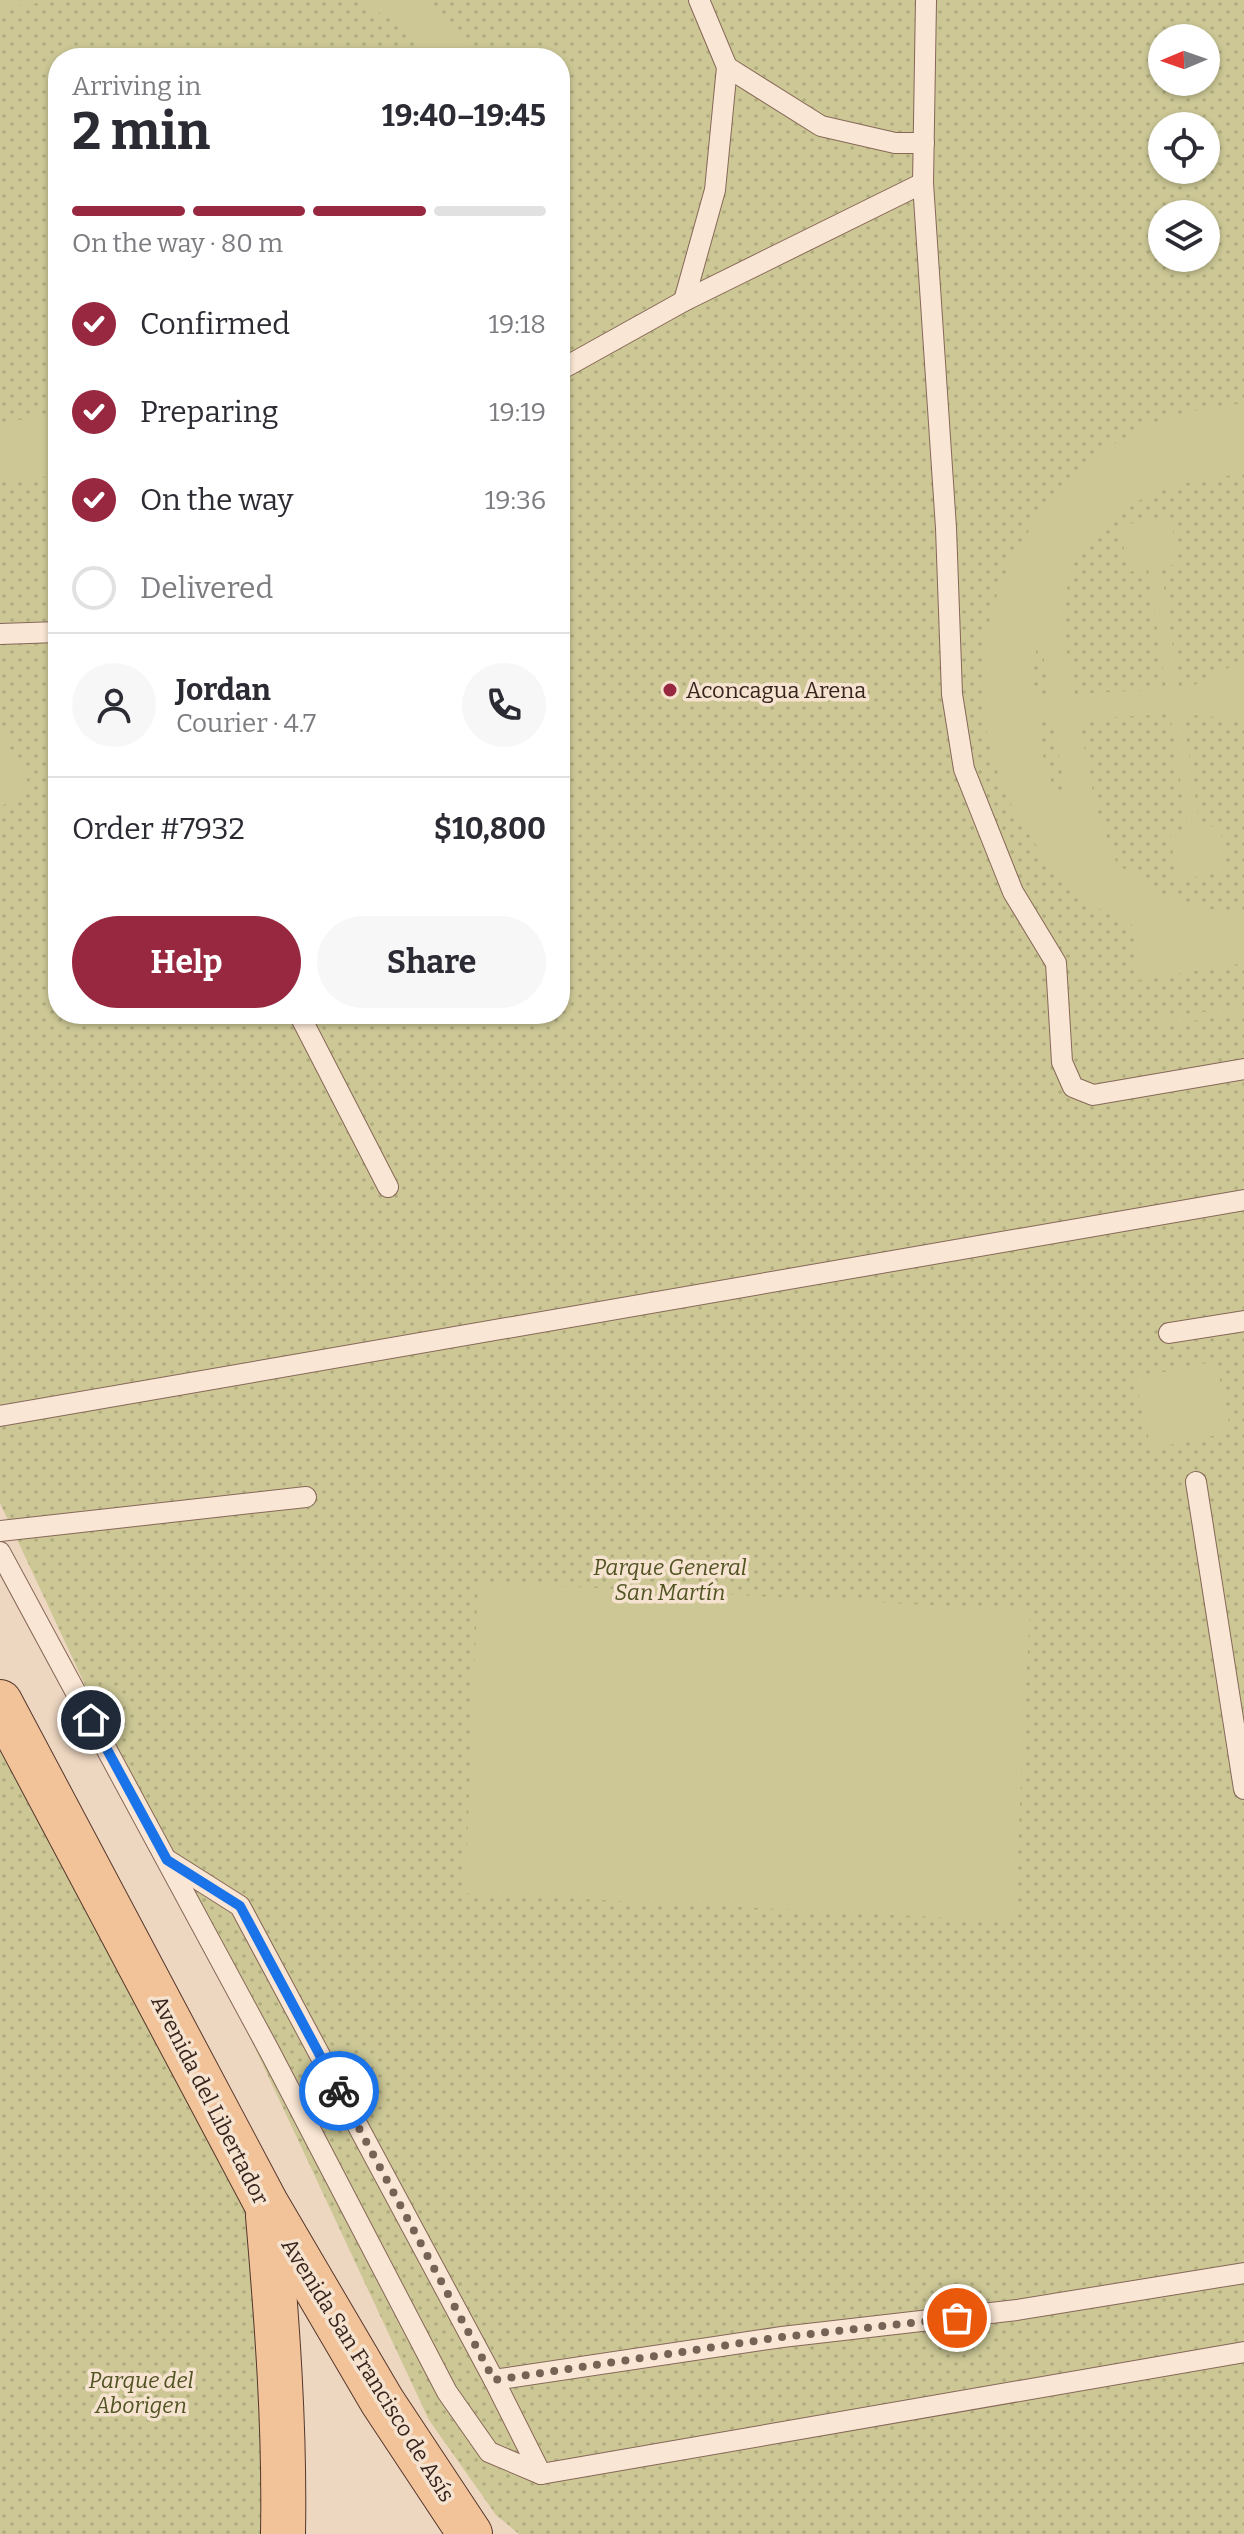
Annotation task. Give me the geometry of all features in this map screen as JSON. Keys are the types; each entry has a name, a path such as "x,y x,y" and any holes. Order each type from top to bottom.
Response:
{"main road":[{"name":"Avenida del Libertador","path":"0,1702 267,2205 283,2436 283,2534"},
{"name":"Avenida San Francisco de Asís","path":"267,2205 382,2401 470,2534"}],"lane":[{"path":"684,301 715,190 727,67 699,0"},
{"path":"926,0 923,183 946,528 952,694 964,769 1013,892 1056,963 1062,1062 1073,1087 1093,1095 1244,1069"},
{"path":"727,67 821,126 895,143 924,143"},
{"path":"570,364 684,301 923,183"},
{"path":"0,634 48,632"},
{"path":"304,1024 388,1187"},
{"path":"0,1416 1244,1200"},
{"path":"1169,1333 1244,1321"},
{"path":"1196,1482 1240,1734 1244,1789"},
{"path":"0,1531 306,1497"},
{"path":"0,1552 270,2052 447,2392 489,2452 541,2474 1244,2352"},
{"path":"167,1860 240,1906 494,2380 541,2474"},
{"path":"494,2380 782,2337 1017,2310 1244,2273"}],"green space":[{"name":"Parque General San Martín","path":"0,0 1244,0 1244,2534 519,2534 496,2515 429,2420 0,1503"},
{"path":"0,0 63,0 0,8"},
{"path":"358,0 420,0 443,17 469,48 422,48 388,18"},
{"path":"1244,403 1244,473 1174,485 1136,502 1101,526 1077,554 1064,599 1062,626 1075,694 1166,689 1148,569 1128,572 1120,525 1171,518 1178,564 1161,567 1179,688 1188,688 1244,660 1244,720 1183,714 1200,828 1220,826 1227,872 1177,880 1170,833 1188,830 1170,714 1079,719 1096,808 1117,864 1164,895 1209,909 1244,912 1244,963 1139,980 1132,925 1098,908 1056,869 1025,829 1002,784 988,737 982,688 986,638 999,589 1022,542 1045,506 1066,481 1085,464 1139,429 1184,413","holes":["1040,632 1049,695 1035,696 1033,667","1053,720 1067,804 1066,805 1049,776 1041,743 1038,721"]},
{"path":"48,416 48,476 0,482 0,423"},
{"path":"0,729 32,790 0,807"},
{"path":"1244,1006 1244,1014 1155,1026 1154,1019"},
{"path":"1216,1361 1231,1432 1151,1449 1135,1378"},
{"path":"478,1582 1030,1610 1014,1921 465,1893"},
{"name":"Parque del Aborigen","path":"0,1702 267,2205 283,2534 0,2534"}],"way so far":[{"path":"339,2091 494,2380 782,2337 957,2318"}],"place":[{"name":"Aconcagua Arena","path":"670,690"}],"route":[{"path":"91,1720 167,1860 240,1906 339,2091"}]}
